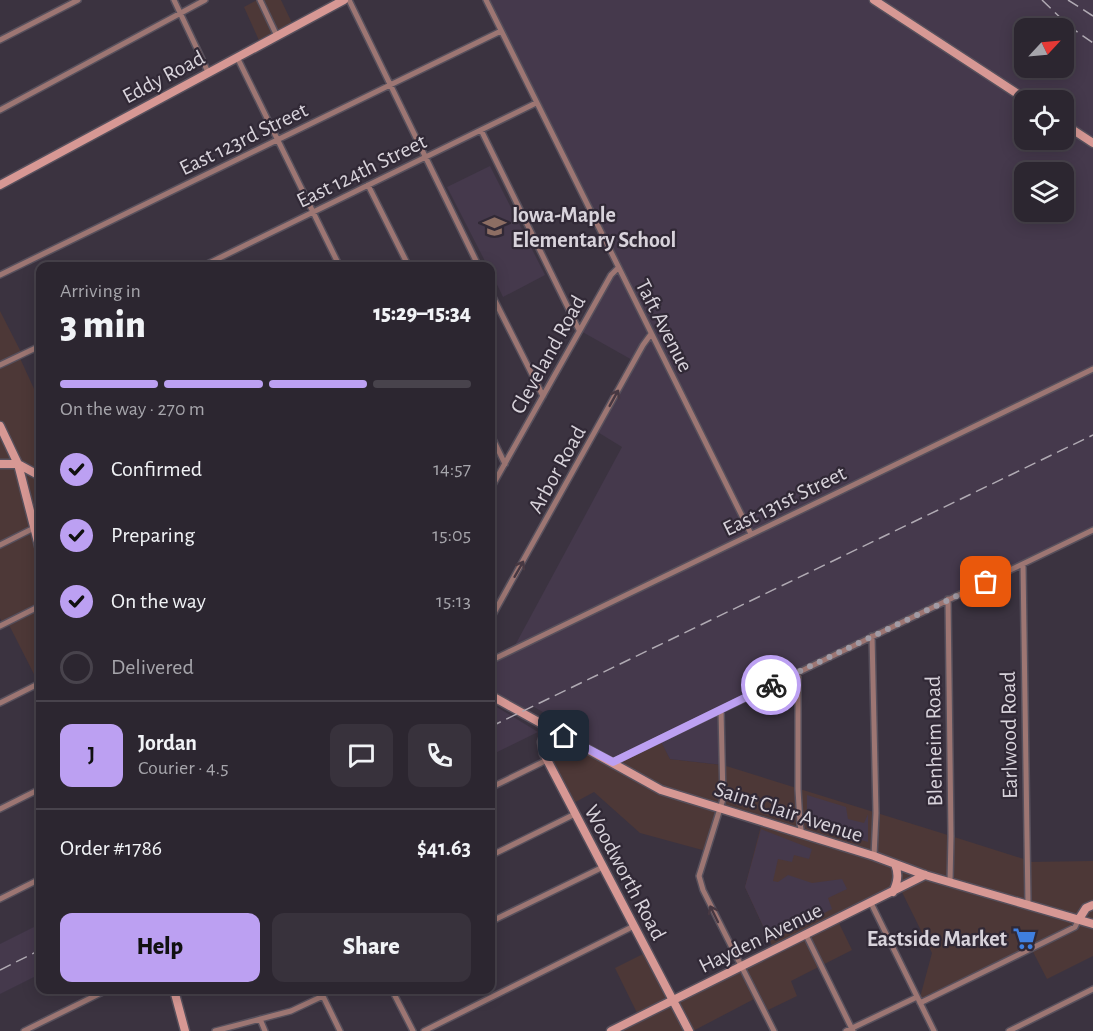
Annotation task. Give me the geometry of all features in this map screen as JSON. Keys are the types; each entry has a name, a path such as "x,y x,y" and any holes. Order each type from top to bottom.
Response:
{"street":[{"path":"0,40 78,0"},
{"path":"174,0 208,72"},
{"path":"0,110 205,0"},
{"path":"260,0 277,36"},
{"name":"Eddy Road","path":"0,185 277,36 328,4 344,0"},
{"path":"349,0 477,262"},
{"name":"Taft Avenue","path":"486,0 751,534"},
{"path":"874,0 1014,92"},
{"name":"East 123rd Street","path":"0,275 501,31"},
{"path":"237,57 337,262"},
{"name":"East 124th Street","path":"211,262 536,103"},
{"path":"481,130 579,330"},
{"path":"1074,131 1093,143"},
{"path":"368,185 406,262"},
{"name":"Cleveland Road","path":"495,481 579,330 611,275 618,268"},
{"path":"495,301 543,396"},
{"name":"Arbor Road","path":"495,611 651,334"},
{"path":"0,365 36,348"},
{"name":"East 131st Street","path":"495,659 1093,369"},
{"path":"0,426 18,464 36,535"},
{"path":"495,443 505,464"},
{"path":"0,464 18,464 36,474"},
{"path":"0,545 34,528"},
{"path":"613,762 1093,530"},
{"name":"Earlwood Road","path":"1023,564 1028,904"},
{"name":"Blenheim Road","path":"948,599 950,882"},
{"path":"0,626 36,608"},
{"path":"872,636 876,813 874,856"},
{"path":"798,672 798,789 802,835"},
{"path":"0,703 36,686"},
{"name":"Saint Clair Avenue","path":"495,698 661,790 874,856 925,875 1093,924"},
{"path":"721,710 723,799 699,876 703,890 740,967 774,1031"},
{"name":"Woodworth Road","path":"547,727 542,742 547,760 689,1031"},
{"path":"495,786 547,760"},
{"path":"0,809 36,791"},
{"path":"495,854 575,814"},
{"path":"893,891 898,882 895,864"},
{"path":"495,920 603,867"},
{"name":"Hayden Avenue","path":"611,1031 925,875"},
{"path":"0,899 36,881"},
{"path":"871,903 934,1031"},
{"path":"920,1003 1075,927 1086,908 1093,905"},
{"path":"424,1031 634,926"},
{"path":"806,935 850,1030 916,997"},
{"path":"1009,1031 1093,989"},
{"path":"24,1031 99,994"},
{"path":"175,994 185,1031"},
{"path":"215,1031 291,1011 320,994"},
{"path":"322,994 340,1031"},
{"path":"394,994 413,1031"},
{"path":"260,1019 266,1031"}],"shaded area":[{"path":"257,0 281,0 294,27 261,45 244,7"},
{"path":"486,0 1093,0 1093,530 721,710 723,765 670,759 660,740 613,762 547,727 559,721 534,707 521,713 501,701 495,706 495,659 512,651 622,447 596,431 634,361 579,330 618,268"},
{"name":"Iowa-Maple Elementary School","path":"490,166 545,275 503,297 495,280 495,262 485,262 447,187"},
{"path":"0,311 22,354 19,356 36,393 36,678 8,623 3,625 0,618"},
{"path":"495,706 538,732 495,753"},
{"path":"547,727 660,739 670,759 723,765 1027,860 1027,862 1093,861 1093,956 1047,979 1031,948 920,1003 932,953 900,888 837,919 852,950 791,981 797,996 764,1012 756,998 693,1031 611,1031 639,1017 615,968 647,952 673,1001 774,950 745,887 762,822 721,808 706,851 640,833 594,792 570,805 542,742"},
{"path":"807,795 846,807 848,819 864,823 868,814 868,842 807,824"},
{"path":"761,829 812,849 809,859 794,855 792,862 778,859 773,881 778,882 788,875 812,883 842,879 847,889 828,898 832,909 770,941 745,887"},
{"path":"36,926 36,976 0,994 0,944"}],"railway":[{"path":"1042,0 1069,26 1093,43"},
{"path":"1068,0 1093,16"},
{"path":"495,725 1093,435"},
{"path":"0,970 36,952"}],"way so far":[{"path":"771,685 986,582"}],"place":[{"name":"Iowa-Maple Elementary School","path":"494,227"},
{"name":"Eastside Market","path":"1025,938"}],"route":[{"path":"564,736 613,762 771,685"}]}
